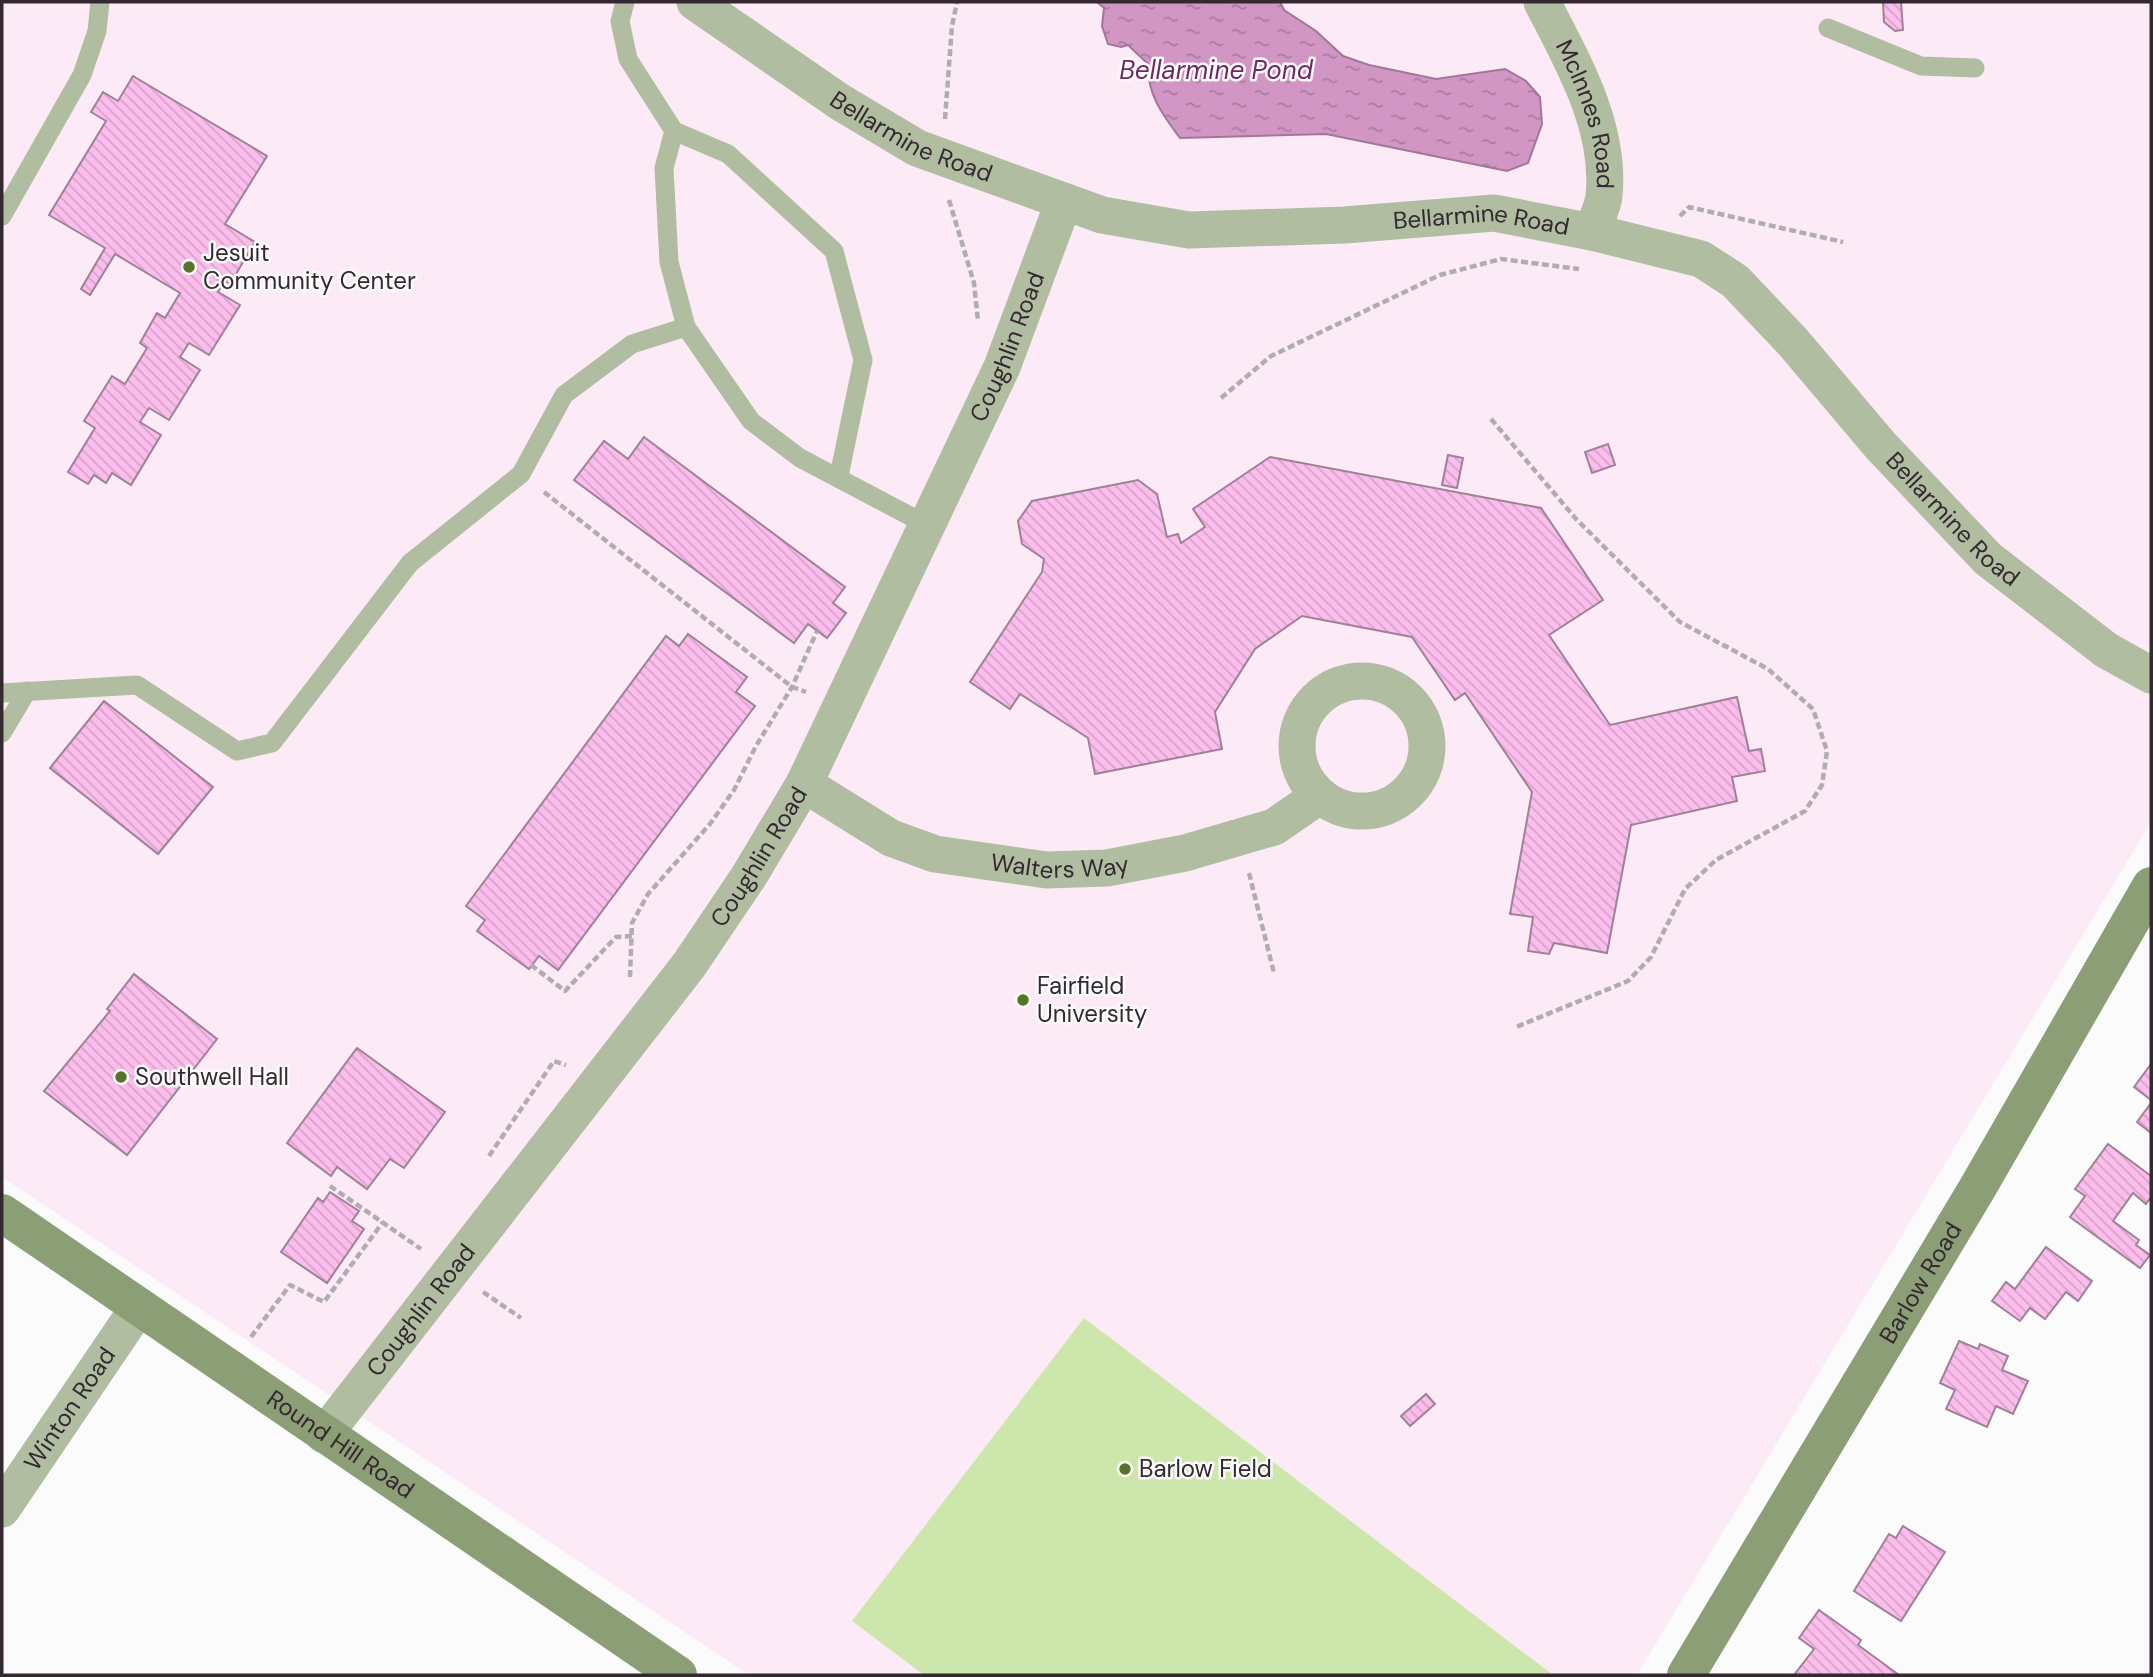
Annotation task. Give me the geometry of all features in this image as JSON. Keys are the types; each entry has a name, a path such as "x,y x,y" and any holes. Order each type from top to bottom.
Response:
{"street":[{"name":"Bellarmine Road","path":"695,2 840,102 917,148 1102,215 1188,230 1345,225 1494,213 1592,232 1701,259 1735,281 1792,341 1880,445 1988,559 2106,650 2151,676"},
{"name":"McInnes Road","path":"1542,2 1589,99 1604,156 1604,198 1592,232"},
{"name":"Coughlin Road","path":"324,1435 689,965 749,876 804,784 1002,367 1064,201"},
{"name":"Walters Way","path":"804,784 891,838 935,854 1046,870 1107,868 1185,853 1241,838 1274,827 1319,796"},
{"name":"Barlow Road","path":"1686,1675 1978,1187 2151,886"},
{"name":"Round Hill Road","path":"2,1213 678,1675"},
{"name":"Winton Road","path":"2,1509 138,1308"}],"lane":[{"path":"2,216 82,75 97,31 100,2"},
{"path":"625,2 620,21 628,59 674,131 728,154 834,251 863,360 839,477"},
{"path":"1828,28 1922,66 1975,68"},
{"path":"674,131 664,168 669,262 686,327 751,421 800,458 927,525"},
{"path":"2,693 137,685 237,751 272,743 410,563 521,474 564,395 632,344 686,327"},
{"path":"2,733 27,691"}],"path":[{"path":"957,2 952,26 942,157 947,194 974,283 978,323"},
{"path":"1646,245 1689,207 1843,242"},
{"path":"1220,398 1271,356 1440,275 1501,259 1573,270 1589,268"},
{"path":"1491,419 1577,520 1680,622 1768,669 1813,709 1827,751 1822,785 1805,811 1716,860 1685,889 1651,957 1628,981 1516,1027"},
{"path":"521,474 792,687 815,696"},
{"path":"630,982 632,923 648,894 710,824 734,790 756,746 792,687 817,631"},
{"path":"1241,838 1274,973"},
{"path":"531,965 565,991 600,950 616,937 632,936"},
{"path":"487,1159 554,1061 578,1069"},
{"path":"227,1368 290,1285 324,1303 383,1222"},
{"path":"422,1249 430,1238"}],"shaded area":[{"name":"Fairfield University","path":"2,2 2151,2 2151,822 1637,1675 749,1675 2,1177"}],"green space":[{"name":"Barlow Field","path":"1084,1318 1553,1675 924,1675 852,1621"}],"water":[{"name":"Bellarmine Pond","path":"1097,2 1280,2 1284,10 1316,31 1343,56 1369,65 1436,79 1505,69 1526,81 1540,97 1542,124 1528,163 1507,171 1326,134 1180,138 1153,95 1148,64 1128,45 1121,47 1108,44 1102,26 1104,8"}],"building":[{"path":"1883,2 1901,2 1903,30 1895,31 1884,22"},
{"name":"Jesuit Community Center","path":"133,76 267,156 225,224 255,242 230,284 225,281 218,292 240,305 209,355 189,343 180,357 200,370 169,420 149,408 140,422 161,435 131,485 112,473 106,483 94,475 88,484 68,472 95,428 84,421 112,376 125,384 147,348 140,343 157,313 165,318 180,293 115,254 90,295 81,289 105,248 49,215 106,121 91,112 103,92 118,101"},
{"path":"644,437 845,587 833,603 846,613 827,638 808,624 794,643 574,480 604,441 628,459"},
{"path":"1608,444 1615,465 1592,473 1585,452"},
{"path":"1448,455 1463,458 1457,488 1442,485"},
{"path":"1270,457 1541,508 1603,600 1549,635 1610,725 1737,697 1749,751 1761,749 1765,771 1732,777 1737,801 1631,825 1607,953 1554,943 1549,954 1528,951 1533,917 1510,914 1532,792 1465,693 1455,700 1412,637 1302,616 1255,649 1215,712 1222,749 1095,774 1088,738 1020,694 1010,709 970,682 1042,572 1044,559 1022,544 1018,521 1032,501 1138,480 1157,494 1167,537 1178,534 1181,543 1205,527 1193,509"},
{"path":"688,634 747,677 736,692 755,706 558,970 539,956 529,969 477,931 485,920 466,906 666,636 679,646"},
{"path":"104,701 213,787 158,854 50,768"},
{"name":"Southwell Hall","path":"134,974 217,1039 127,1155 44,1091 110,1011 107,1009"},
{"path":"357,1048 445,1112 404,1168 390,1159 367,1189 337,1167 331,1176 287,1143"},
{"path":"2151,1064 2151,1100 2134,1087"},
{"path":"2151,1103 2151,1133 2137,1122"},
{"path":"2108,1144 2151,1176 2151,1197 2146,1204 2133,1193 2113,1221 2139,1240 2136,1245 2150,1255 2140,1268 2070,1217 2085,1196 2075,1189"},
{"path":"330,1192 359,1211 352,1221 364,1229 327,1283 281,1252 318,1198 323,1202"},
{"path":"2046,1247 2092,1281 2078,1301 2066,1292 2045,1319 2030,1308 2020,1321 1992,1301 2006,1282 2015,1289"},
{"path":"1959,1341 1978,1349 1980,1344 2008,1356 2002,1370 2028,1381 2013,1414 1996,1406 1987,1427 1946,1409 1955,1390 1940,1383"},
{"path":"1426,1394 1435,1404 1410,1426 1401,1416"},
{"path":"1903,1526 1945,1552 1901,1621 1854,1591 1889,1534 1896,1538"},
{"path":"1819,1610 1861,1640 1858,1645 1899,1675 1794,1675 1814,1649 1799,1638"}],"place":[{"name":"Jesuit Community Center","path":"189,267"},
{"name":"Fairfield University","path":"1023,1000"},
{"name":"Southwell Hall","path":"121,1077"},
{"name":"Barlow Field","path":"1125,1469"}]}
